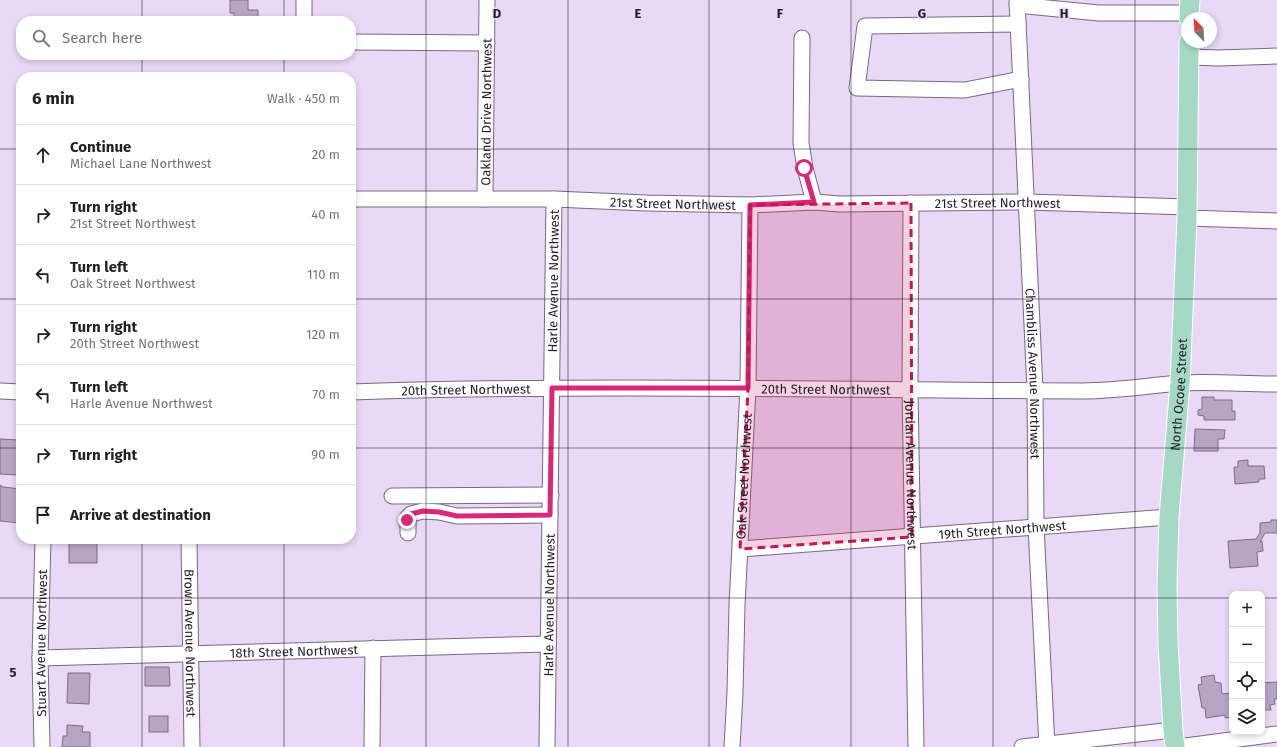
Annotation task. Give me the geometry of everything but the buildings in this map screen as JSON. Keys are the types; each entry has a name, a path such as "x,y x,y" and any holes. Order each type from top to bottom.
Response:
{"main road":[{"name":"North Ocoee Street","path":"1175,741 1168,643 1167,585 1169,517 1180,383 1188,212 1189,50"}],"street":[{"path":"304,0 304,16"},
{"name":"Oakland Drive Northwest","path":"485,199 487,0"},
{"path":"1017,3 1099,12 1189,10"},
{"name":"Chambliss Avenue Northwest","path":"1017,3 1035,390 1036,526 1047,746"},
{"path":"1018,24 865,26 858,88 965,90 1021,79"},
{"path":"802,38 800,143 804,168 814,202"},
{"path":"356,42 487,43"},
{"path":"1189,50 1218,58 1277,56"},
{"name":"21st Street Northwest","path":"356,199 554,199 750,205 814,202 840,204 1027,202 1188,212 1277,221"},
{"name":"Harle Avenue Northwest","path":"547,747 554,199"},
{"name":"Jordan Avenue Northwest","path":"911,203 910,389 916,747"},
{"name":"Oak Street Northwest","path":"732,747 748,388 750,205"},
{"name":"20th Street Northwest","path":"356,392 552,388 1119,390 1180,383 1277,384"},
{"path":"0,391 16,392"},
{"path":"392,496 550,495"},
{"path":"408,533 408,517 411,514 423,511 439,512 457,516 550,515"},
{"name":"19th Street Northwest","path":"740,549 1169,517"},
{"name":"Stuart Avenue Northwest","path":"42,747 40,658 43,544"},
{"name":"Brown Avenue Northwest","path":"189,544 192,653 192,747"},
{"name":"18th Street Northwest","path":"40,658 548,644"},
{"path":"372,747 373,648"},
{"path":"1022,747 1175,741 1277,734"}],"highlighted area":[{"path":"911,203 912,537 740,549 748,388 750,205"}],"route":[{"path":"407,520 411,514 423,511 439,512 457,516 550,515 552,388 748,388 750,205 814,202 804,168"}]}
